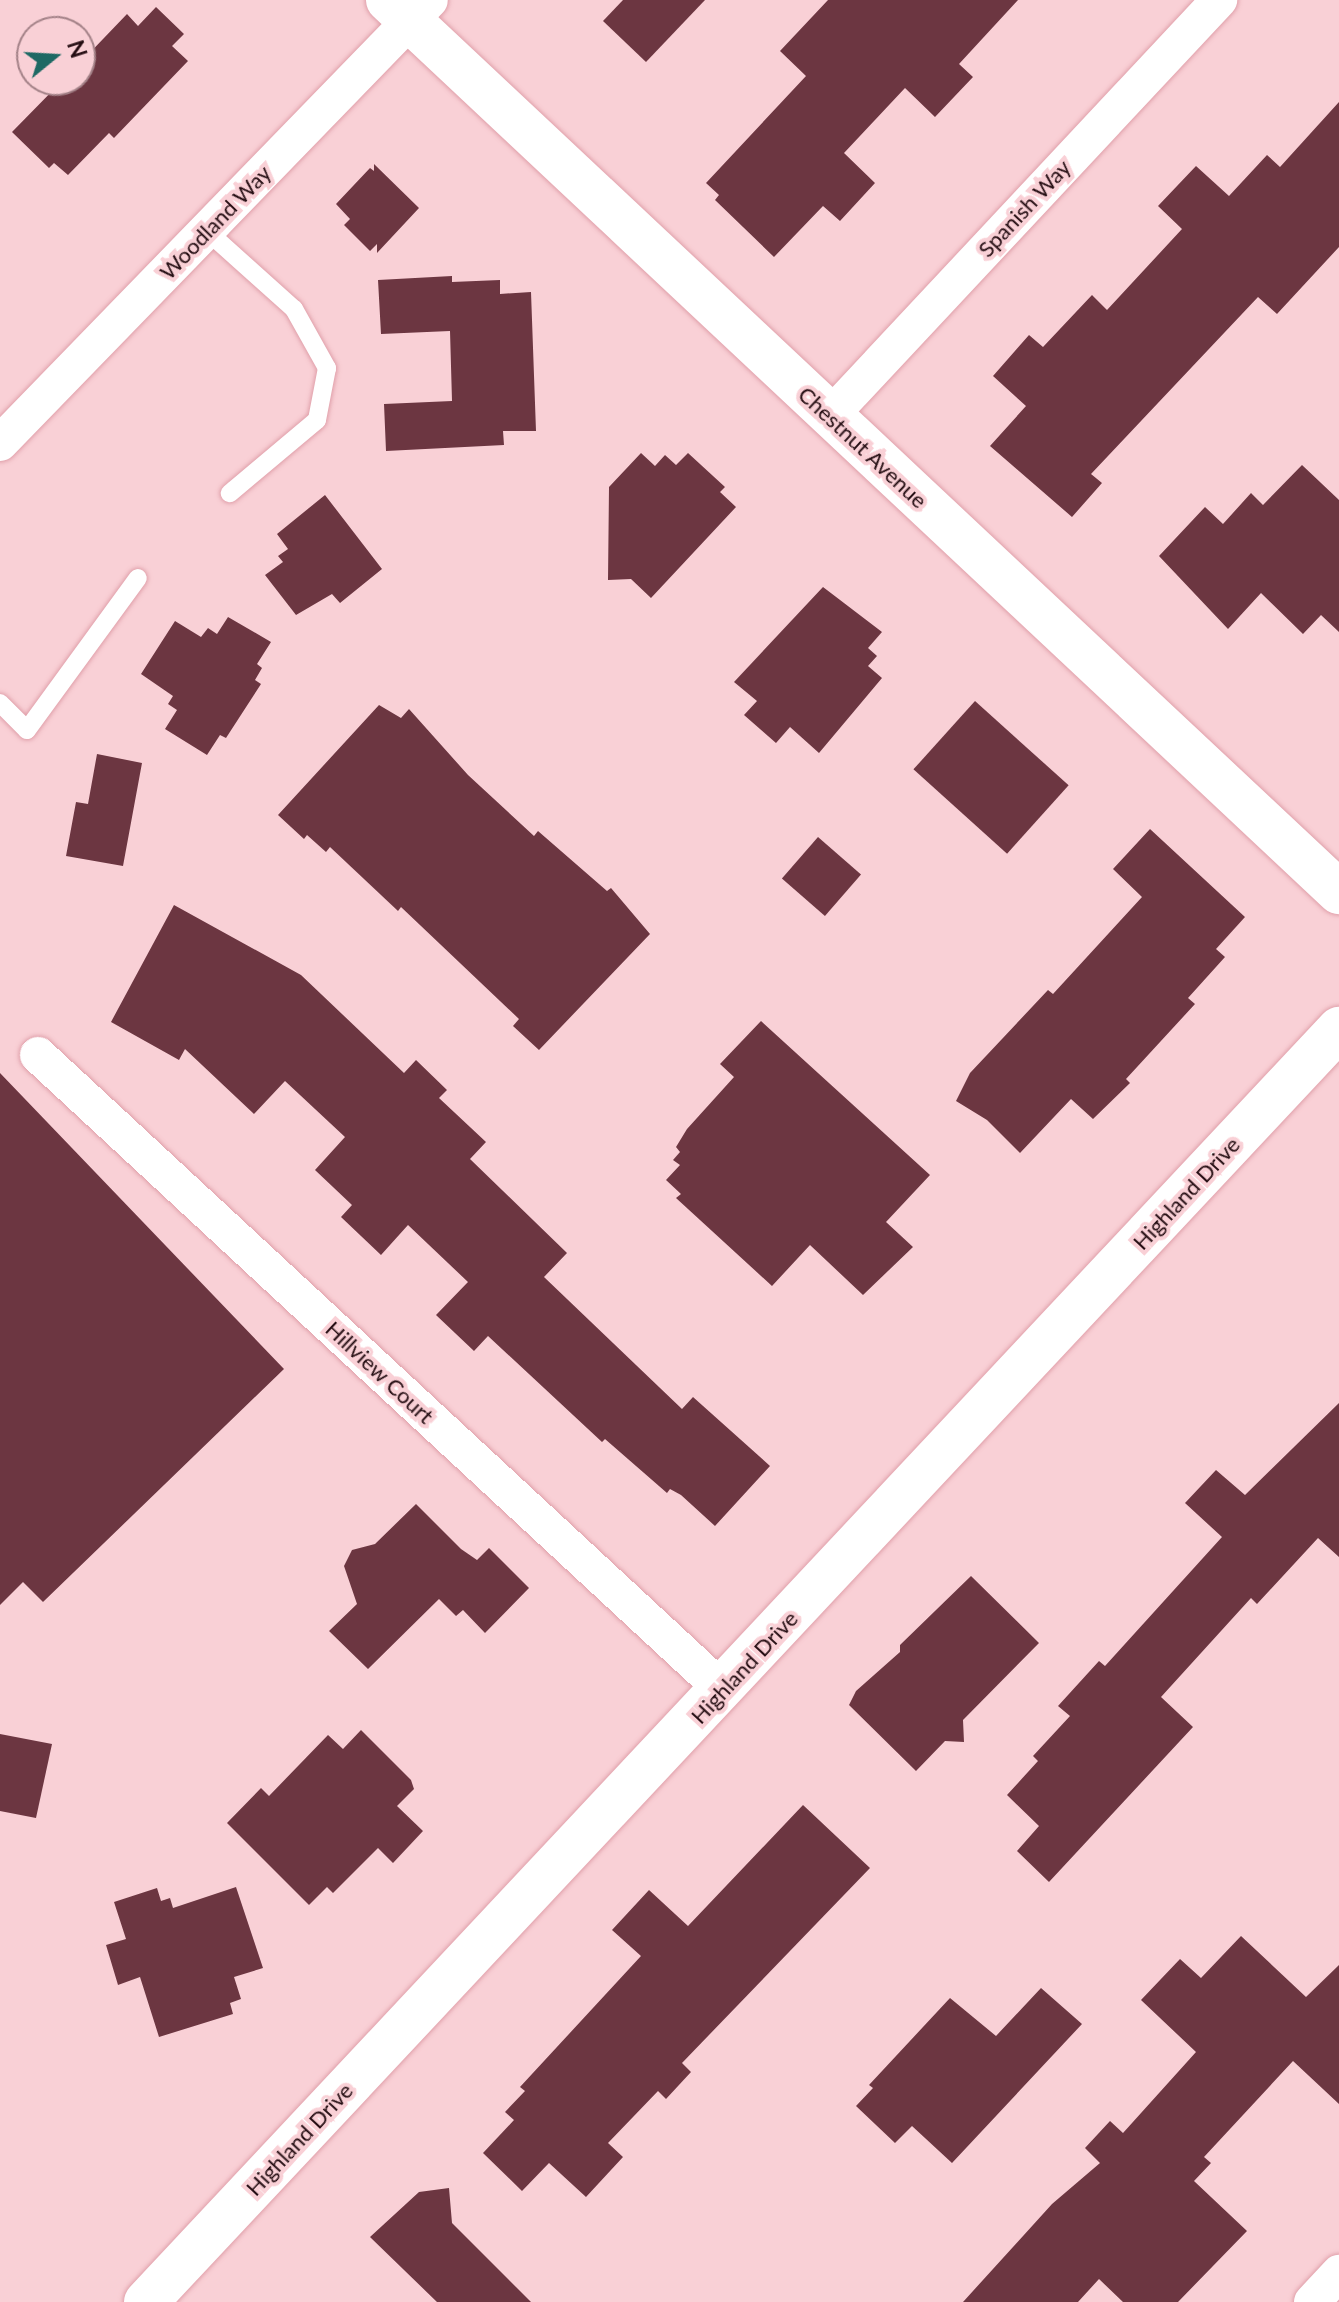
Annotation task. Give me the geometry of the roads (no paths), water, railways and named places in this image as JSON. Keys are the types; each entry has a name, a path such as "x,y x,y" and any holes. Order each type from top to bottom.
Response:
{"street":[{"name":"Spanish Way","path":"830,416 1219,0"},
{"name":"Chestnut Avenue","path":"410,7 830,416 1339,892"},
{"name":"Woodland Way","path":"0,443 207,231 410,7"},
{"name":"Highland Drive","path":"146,2302 1339,1029"},
{"name":"Hillview Court","path":"38,1055 722,1689"},
{"path":"1312,2302 1339,2273"}],"lane":[{"path":"207,231 294,309 327,368 317,420 230,493"},
{"path":"0,703 27,730 138,578"}]}
